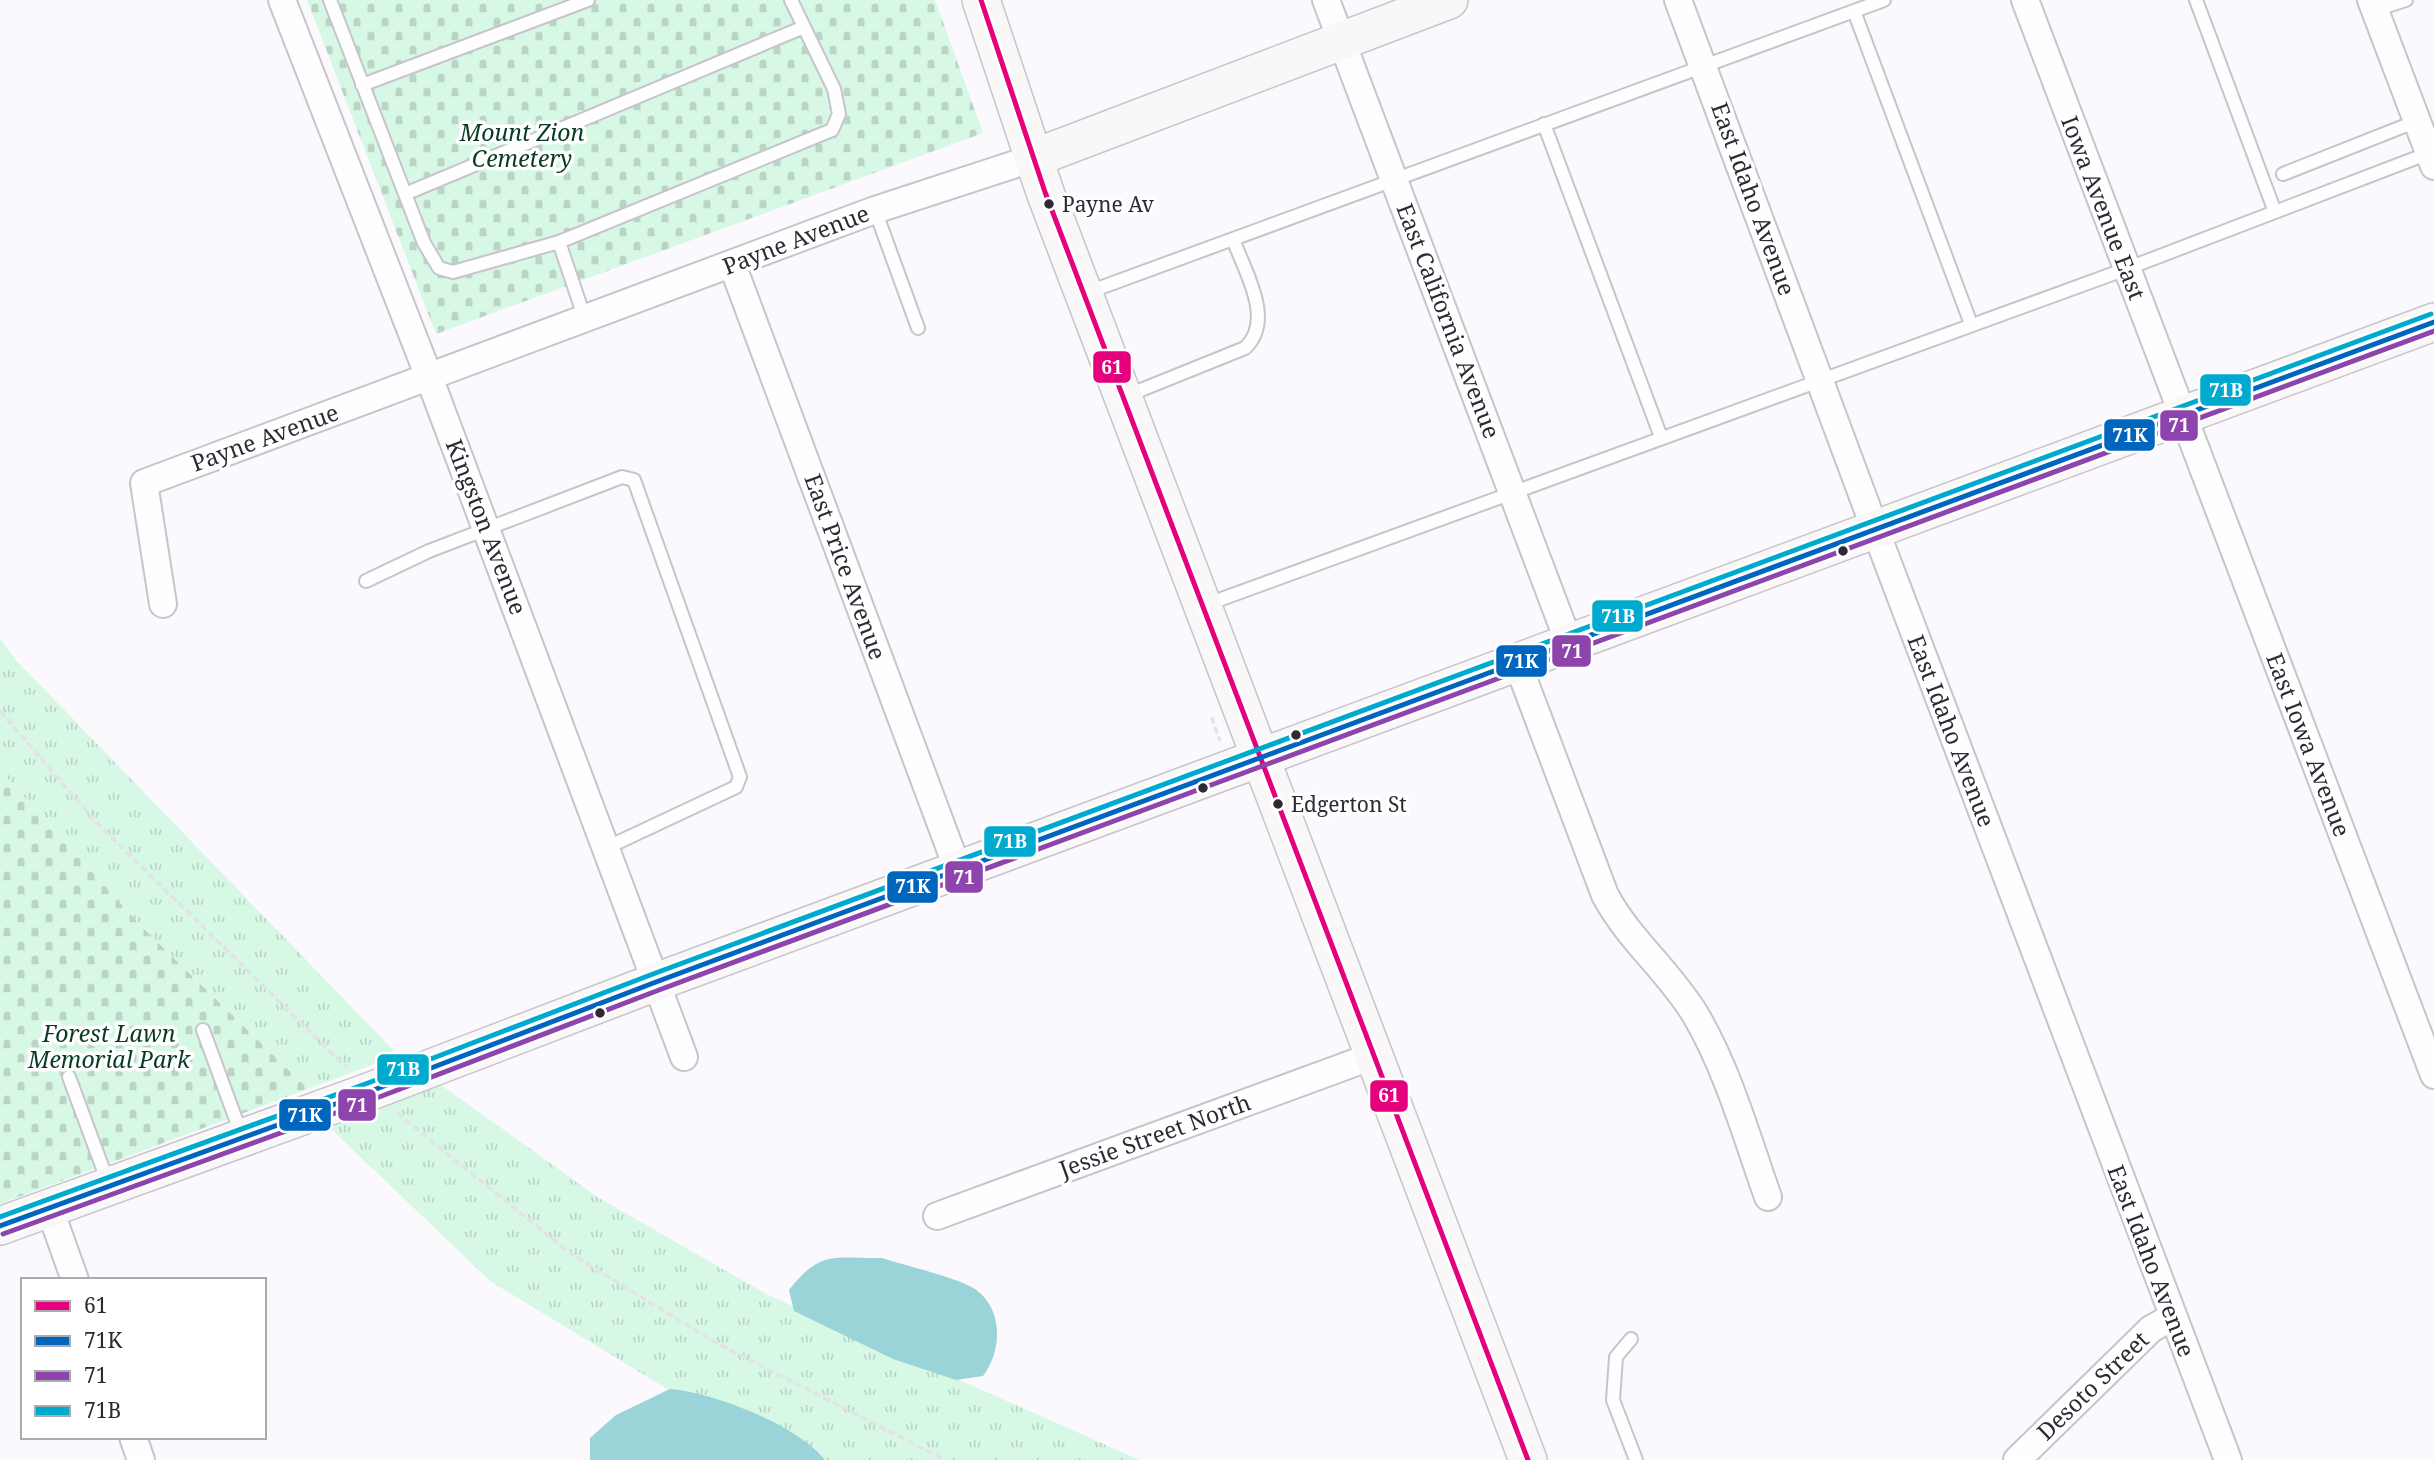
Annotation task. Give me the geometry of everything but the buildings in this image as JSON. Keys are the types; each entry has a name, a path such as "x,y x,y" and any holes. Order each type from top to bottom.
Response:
{"street":[{"name":"Kingston Avenue","path":"282,0 429,377 684,1057"},
{"path":"981,0 1034,158 1122,397 1528,1460"},
{"name":"East California Avenue","path":"1326,0 1569,643"},
{"name":"Payne Avenue","path":"163,604 144,483 875,210 1034,158 1449,0"},
{"name":"East Idaho Avenue","path":"1678,0 1875,529 2228,1460"},
{"name":"Iowa Avenue East","path":"2025,0 2182,415"},
{"path":"2373,5 2432,160"},
{"name":"East Price Avenue","path":"733,264 958,870"},
{"path":"0,1226 371,1091 656,982 2434,322"},
{"name":"East Iowa Avenue","path":"2182,415 2434,1075"},
{"path":"1517,662 1605,895 1616,916 1635,941 1663,967 1694,1013 1718,1058 1768,1197"},
{"name":"Jessie Street North","path":"937,1216 1373,1056"},
{"path":"49,1208 74,1278"},
{"name":"Desoto Street","path":"2017,1460 2151,1329 2172,1317"},
{"path":"134,1439 141,1460"}],"lane":[{"path":"330,0 424,243 439,268 453,272 559,242 832,130 839,114 834,89 791,0"},
{"path":"362,85 589,0"},
{"path":"1084,295 1394,178 1884,0"},
{"path":"2196,0 2275,212"},
{"path":"2373,5 2406,0"},
{"path":"1854,11 1971,324"},
{"path":"405,194 804,27"},
{"path":"2283,174 2417,121"},
{"path":"1544,124 1661,437"},
{"path":"1202,606 2126,269 2275,212 2432,160"},
{"path":"875,210 918,328"},
{"path":"1122,397 1245,348 1254,339 1259,320 1257,303 1233,239"},
{"path":"559,242 585,319"},
{"path":"366,581 429,551 622,477 634,480 740,777 736,787 606,848"},
{"path":"203,1030 242,1136"},
{"path":"69,1077 109,1185"},
{"path":"1631,1339 1616,1357 1613,1400 1636,1460"}],"path":[{"path":"0,711 95,821 356,1078"},
{"path":"388,1106 570,1253 711,1340 945,1460"}],"green space":[{"name":"Mount Zion Cemetery","path":"307,0 935,0 983,133 436,334"},
{"path":"0,639 16,660 398,1055 308,1089 143,928 0,770"},
{"name":"Forest Lawn Memorial Park","path":"0,770 143,928 308,1089 0,1204"},
{"path":"441,1085 599,1198 768,1295 1140,1460 784,1460 490,1281 328,1126"}],"water":[{"path":"882,1258 956,1280 975,1289 984,1297 991,1308 997,1331 994,1355 983,1376 956,1380 893,1359 794,1311 789,1290 810,1268 830,1259"},
{"path":"670,1389 731,1404 776,1423 813,1447 825,1460 590,1460 590,1438 616,1415"}],"transit line":[{"name":"61","path":"981,0 1045,192 1528,1460"},
{"name":"71B","path":"0,1217 368,1083 653,974 2431,314"},
{"name":"71K","path":"0,1226 371,1091 656,982 2434,322"},
{"name":"71","path":"3,1234 374,1099 659,990 2434,331"}],"place":[{"name":"Payne Av","path":"1049,204"},
{"name":"Edgerton St","path":"1278,804"}]}
